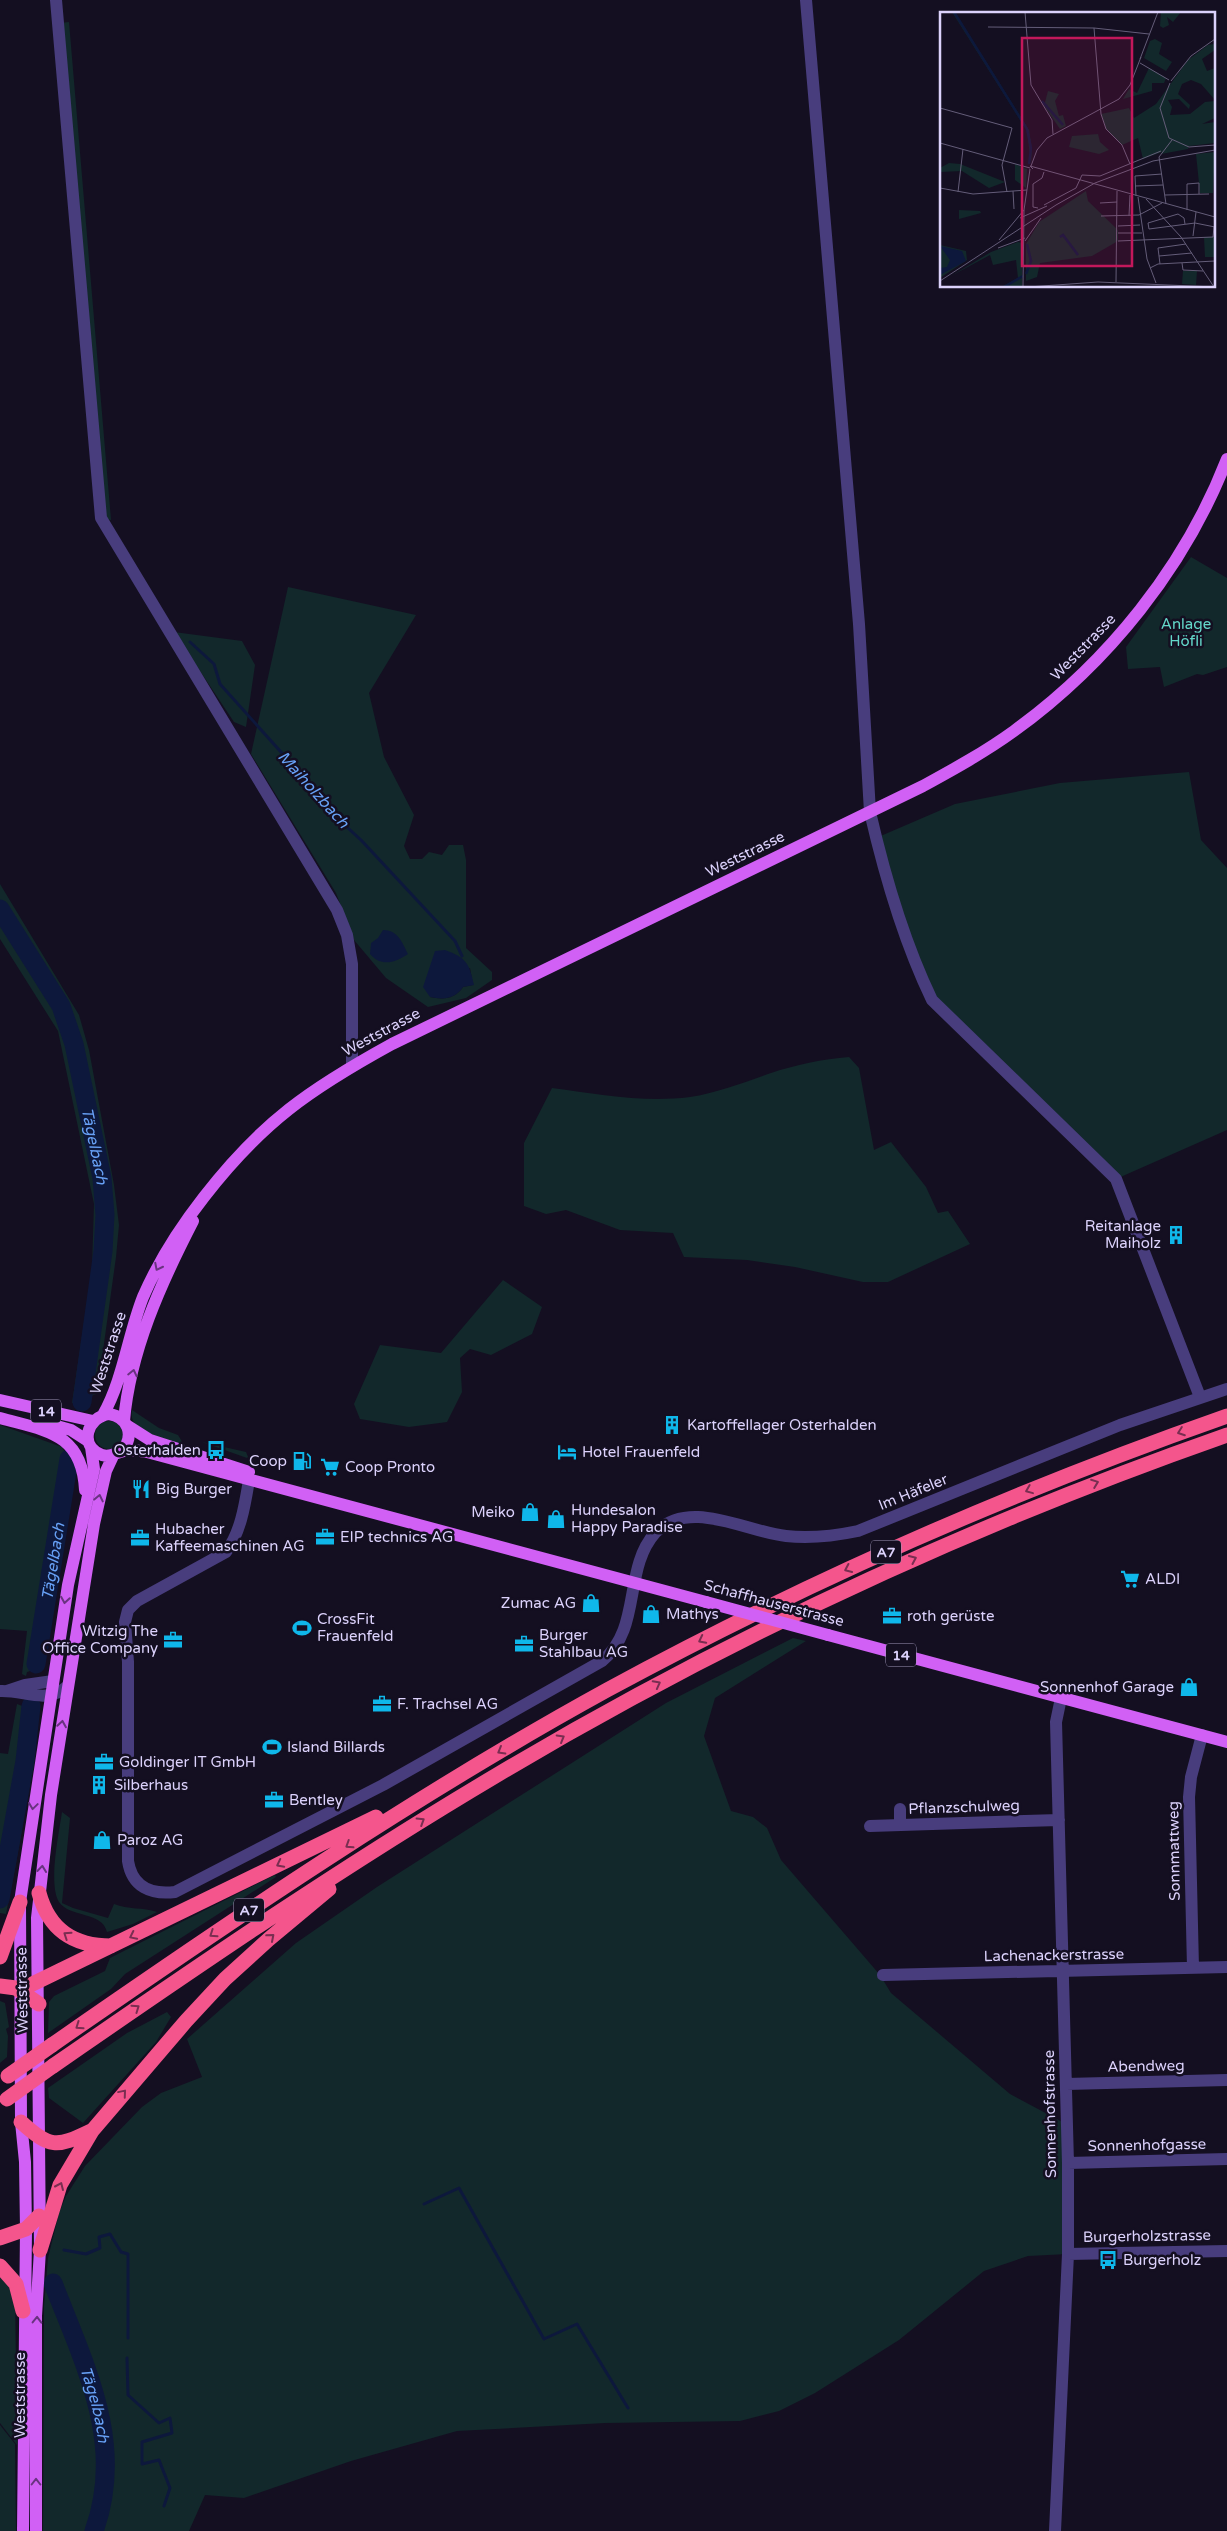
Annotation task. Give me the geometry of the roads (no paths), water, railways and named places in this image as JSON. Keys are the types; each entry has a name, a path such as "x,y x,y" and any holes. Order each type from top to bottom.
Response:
{"highway":[{"name":"A7","path":"4,2079 52,2044 255,1906 449,1782 607,1691 808,1587 1022,1493 1227,1416"},
{"name":"A7","path":"3,2101 265,1921 380,1846 495,1776 614,1708 815,1604 1019,1514 1227,1435"},
{"name":"A7","path":"20,1990 39,1983 449,1782"},
{"name":"A7","path":"40,2250 60,2186 92,2131 186,2021 226,1979 269,1939 380,1846"},
{"name":"A7","path":"39,1893 48,1917 65,1935 84,1944 113,1946"},
{"path":"0,1957 20,1902"},
{"path":"0,1986 20,1990 39,2004"},
{"path":"21,2122 39,2138"},
{"name":"A7","path":"39,2138 50,2142 63,2143 92,2131"},
{"path":"0,2238 26,2229 40,2216"},
{"path":"0,2266 16,2284 24,2311"}],"main road":[{"name":"Weststrasse","path":"98,1418 111,1400 132,1326 158,1265 174,1237 231,1163 264,1128 315,1088 352,1066 446,1017 923,786 990,747 1038,713 1085,671 1127,625 1162,580 1198,520 1227,458"},
{"name":"Weststrasse","path":"126,1424 136,1362 155,1302 166,1274 204,1197"},
{"name":"14","path":"0,1400 98,1418"},
{"name":"14","path":"0,1410 71,1430 90,1444"},
{"path":"114,1415 126,1424 129,1439 118,1453 101,1455 90,1444 89,1427 98,1418 114,1415"},
{"name":"Weststrasse","path":"0,1418 41,1429 66,1441 77,1453 84,1469 86,1502"},
{"name":"Schaffhauserstrasse","path":"126,1424 150,1440 291,1485 313,1494"},
{"name":"Weststrasse","path":"23,2531 26,2229 25,2162 21,2122 20,1902 47,1696 68,1585 94,1469 90,1444"},
{"name":"Schaffhauserstrasse","path":"118,1453 147,1452 249,1480 313,1494 1227,1742"},
{"name":"Weststrasse","path":"36,2531 36,2316 40,2250 37,1918 50,1795 99,1497 106,1471 118,1453"}],"street":[{"path":"56,0 100,518 336,910 347,935 352,964 352,1066"},
{"path":"806,0 859,624 870,812 876,838 916,967 932,1000 1116,1178 1200,1397"},
{"name":"Im Häfeler","path":"249,1480 237,1531 233,1542 226,1552 137,1601 128,1610 125,1622 128,1662 128,1861 135,1881 148,1891 160,1894 175,1892 383,1785 602,1661 618,1644 640,1566 650,1540 659,1529 680,1518 713,1519 770,1534 797,1537 826,1537 858,1531 1120,1425 1227,1389"},
{"path":"4,1691 24,1690 50,1681"},
{"path":"24,1690 47,1696 59,1694 68,1686"},
{"name":"Sonnenhofstrasse","path":"1055,2531 1068,2254 1068,2163 1056,1722 1061,1698"},
{"name":"Sonnmattweg","path":"1193,1968 1189,1797 1191,1777 1202,1735"},
{"path":"900,1809 900,1825"},
{"name":"Pflanzschulweg","path":"870,1826 1059,1820"},
{"name":"Lachenackerstrasse","path":"882,1975 1227,1967"},
{"name":"Abendweg","path":"1066,2084 1227,2080"},
{"name":"Sonnenhofgasse","path":"1068,2163 1227,2159"},
{"name":"Burgerholzstrasse","path":"1068,2254 1227,2251"}],"water":[{"path":"383,930 396,934 408,954 398,960 388,962 379,961 374,958 370,954 371,943 378,938"},
{"path":"445,950 466,962 474,985 463,987 449,998 430,997 423,987 435,951"}],"waterway":[{"name":"Maiholzbach","path":"190,642 214,664 220,684 316,791 326,808 361,840 455,941 462,956"},
{"name":"Tägelbach","path":"0,909 61,1006 74,1044 102,1178 105,1215 103,1251 82,1402"},
{"name":"Tägelbach","path":"36,1664 69,1459"},
{"name":"Tägelbach","path":"0,1899 25,1761 31,1706"},
{"path":"424,2204 459,2188 544,2339 577,2324 628,2408"},
{"path":"64,2250 86,2254 100,2248 99,2237 110,2234 121,2252 128,2254 128,2338"},
{"name":"Tägelbach","path":"53,2283 88,2374 97,2404 103,2435 105,2467 103,2498 94,2531"},
{"path":"127,2358 128,2395 159,2423 170,2418 172,2433 142,2442 142,2464 159,2460 170,2488 164,2506"}],"place":[{"name":"Reitanlage Maiholz","path":"1176,1235"},
{"name":"Kartoffellager Osterhalden","path":"672,1425"},
{"name":"Osterhalden","path":"216,1450"},
{"name":"Hotel Frauenfeld","path":"567,1452"},
{"name":"Coop","path":"302,1461"},
{"name":"Coop Pronto","path":"330,1467"},
{"name":"Big Burger","path":"141,1489"},
{"name":"Meiko","path":"530,1512"},
{"name":"Hundesalon Happy Paradise","path":"556,1519"},
{"name":"EIP technics AG","path":"325,1537"},
{"name":"Hubacher Kaffeemaschinen AG","path":"140,1538"},
{"name":"ALDI","path":"1130,1579"},
{"name":"Zumac AG","path":"591,1603"},
{"name":"Mathys","path":"651,1614"},
{"name":"roth gerüste","path":"892,1616"},
{"name":"CrossFit Frauenfeld","path":"302,1628"},
{"name":"Witzig The Office Company","path":"173,1640"},
{"name":"Burger Stahlbau AG","path":"524,1644"},
{"name":"Sonnenhof Garage","path":"1189,1687"},
{"name":"F. Trachsel AG","path":"382,1704"},
{"name":"Island Billards","path":"272,1747"},
{"name":"Goldinger IT GmbH","path":"104,1762"},
{"name":"Silberhaus","path":"99,1785"},
{"name":"Bentley","path":"274,1800"},
{"name":"Paroz AG","path":"102,1840"},
{"name":"Burgerholz","path":"1108,2260"}],"park label":[{"name":"Anlage Höfli","path":"1186,632"}]}
